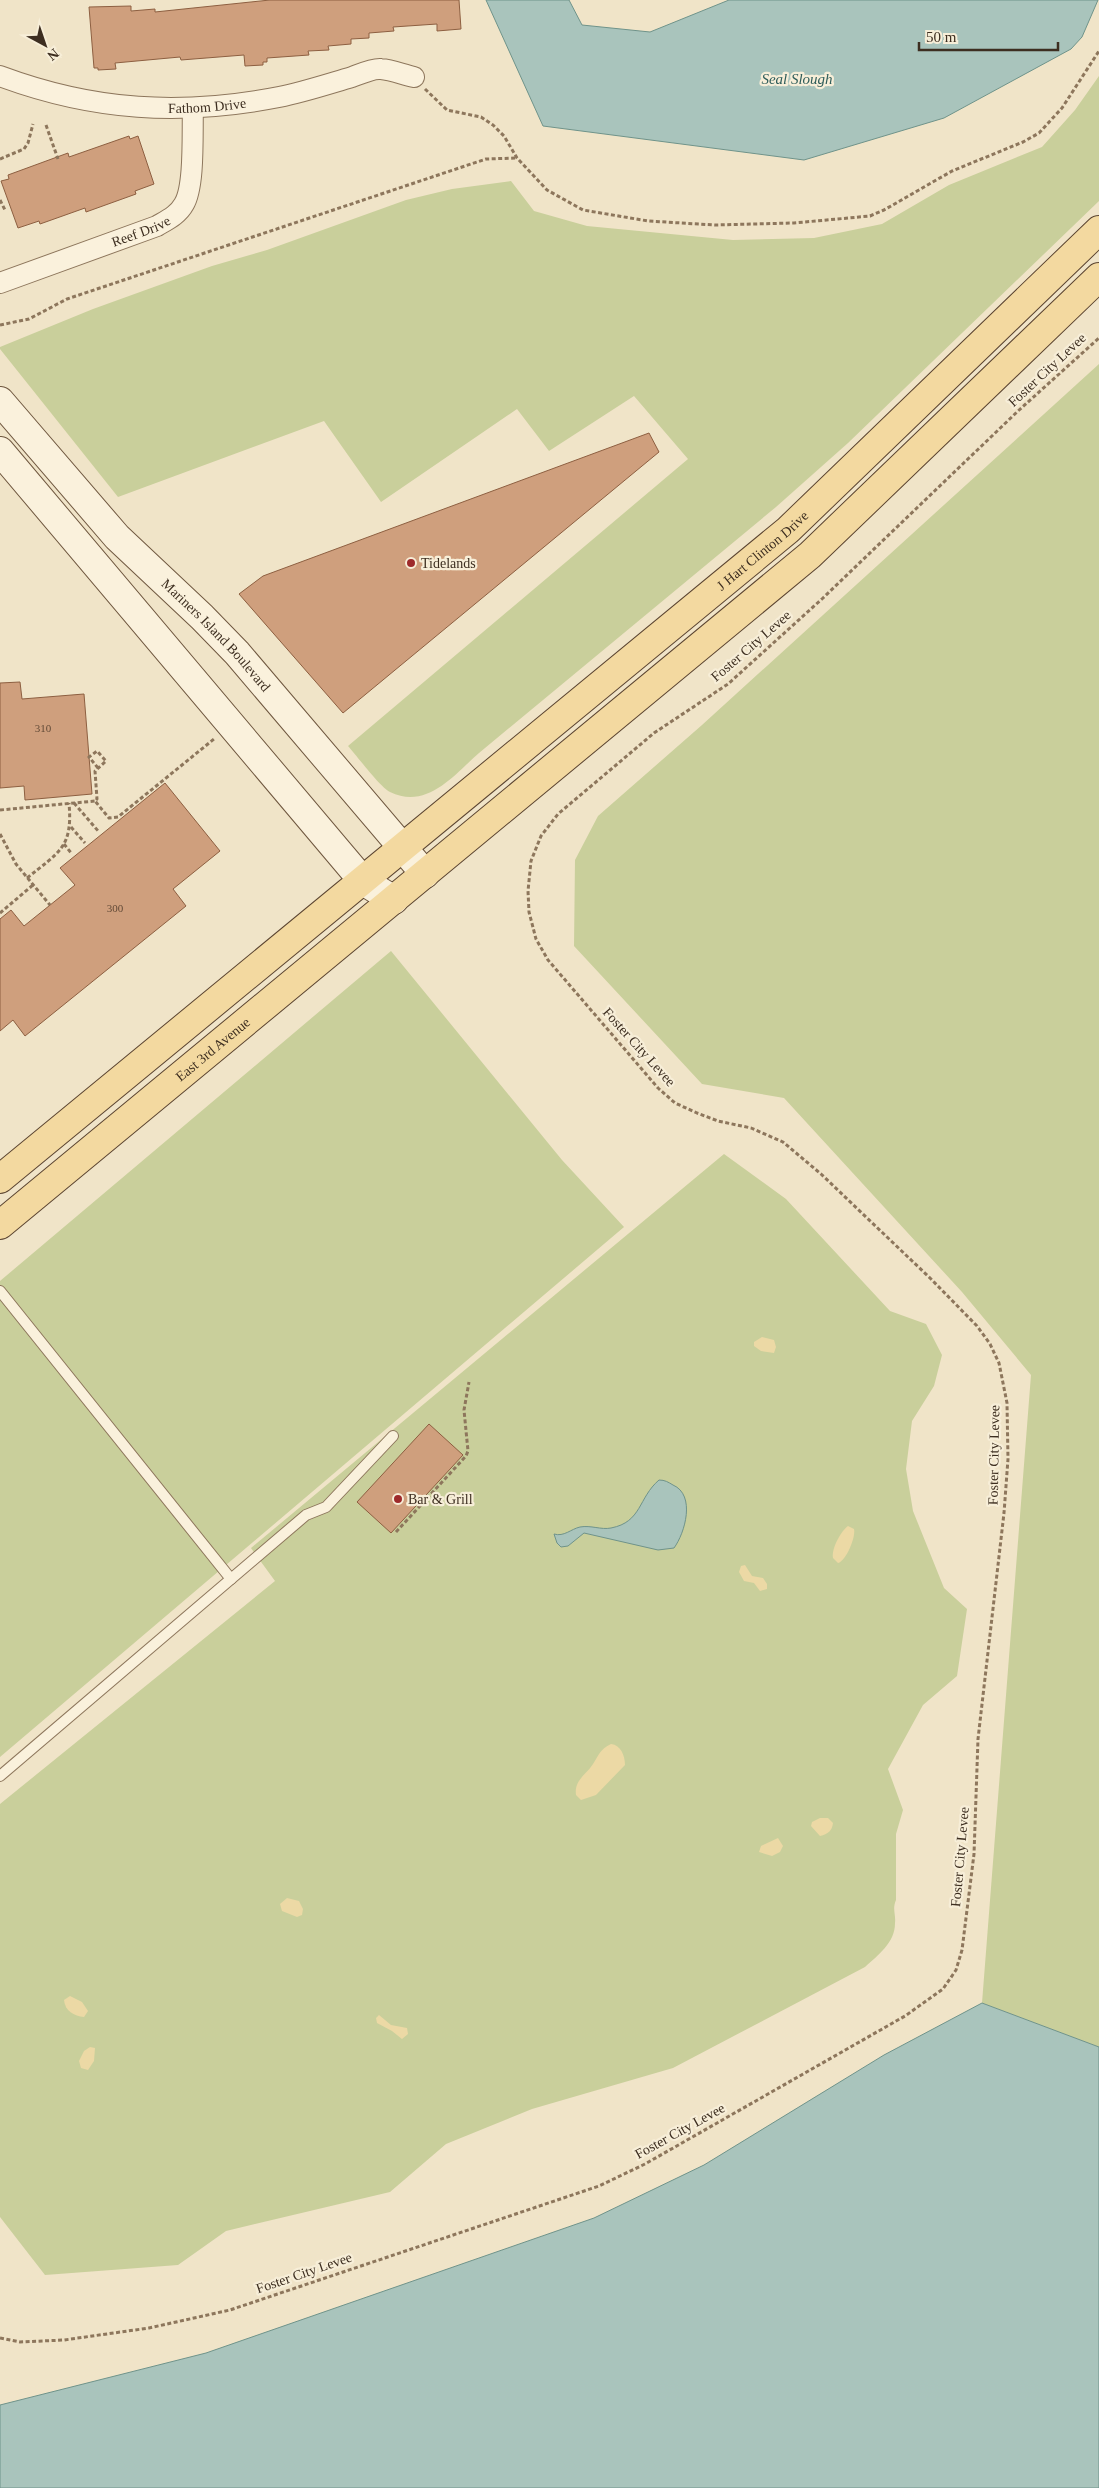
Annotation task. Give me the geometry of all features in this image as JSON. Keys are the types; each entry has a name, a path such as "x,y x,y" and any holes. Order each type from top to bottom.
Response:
{"main road":[{"name":"J Hart Clinton Drive","path":"403,848 788,530 1099,230"},
{"path":"425,874 810,555 1099,277"},
{"name":"Mariners Island Boulevard","path":"0,401 117,537 202,617 237,654 425,874"},
{"path":"0,452 363,881 394,900"},
{"path":"0,1179 403,848"},
{"name":"East 3rd Avenue","path":"0,1225 425,874"}],"street":[{"name":"Fathom Drive","path":"0,76 35,89 114,106 193,108 281,96 380,68 414,77"},
{"name":"Reef Drive","path":"0,283 157,226 173,217 184,204 190,186 193,108"}],"lane":[{"path":"0,1291 231,1579"},
{"path":"0,1776 306,1514 326,1507 393,1436"}],"path":[{"path":"414,77 439,105 447,110 481,116 493,125 504,136 517,158 547,190 583,210 648,222 715,225 794,223 870,216 952,171 1023,142 1039,133 1062,108 1099,51"},
{"path":"1,157 24,149 28,143 33,124"},
{"path":"46,125 58,159"},
{"path":"0,325 29,319 67,299 477,162 498,157 517,158"},
{"path":"0,200 5,210"},
{"name":"Foster City Levee","path":"0,2338 20,2342 64,2340 149,2328 230,2310 599,2186 646,2164 905,2016 943,1989 956,1970 962,1950 974,1854 978,1739 1008,1459 1007,1403 999,1363 990,1344 977,1326 932,1279 821,1174 783,1142 751,1128 718,1121 675,1103 643,1072 548,960 536,939 532,926 528,891 531,861 541,836 558,814 654,733 728,684 823,598 1018,411 1099,338"},
{"path":"94,801 109,818 118,817 218,735"},
{"path":"94,801 97,799 95,771 106,762 96,751 89,758 98,768"},
{"path":"0,810 94,801"},
{"path":"28,878 64,844 70,826 69,803"},
{"path":"74,803 99,832"},
{"path":"70,826 86,843"},
{"path":"0,834 16,864 50,905"},
{"path":"64,844 72,854"},
{"path":"0,912 33,885"},
{"path":"396,1532 466,1456 468,1451 464,1410 469,1382"}],"green space":[{"path":"1099,76 1099,201 848,443 776,507 479,753 450,780 439,788 416,797 403,796 386,789 348,746 688,459 634,396 549,451 517,409 381,502 324,421 118,497 0,349 0,347 93,309 212,266 267,250 406,200 452,189 511,181 534,211 587,226 733,240 814,238 882,224 949,185 1042,147 1075,110"},
{"path":"1099,364 1099,2047 982,2003 1031,1375 962,1292 784,1098 702,1084 574,946 575,860 598,816 702,725"},
{"path":"391,951 562,1160 624,1227 0,1757 0,1281"},
{"path":"724,1154 786,1199 890,1311 926,1324 942,1355 934,1386 912,1421 906,1469 913,1511 944,1588 967,1609 957,1676 923,1705 888,1769 903,1810 896,1834 895,1923 889,1943 865,1967 673,2068 532,2109 446,2144 390,2192 226,2231 178,2265 45,2275 0,2217 0,1804 275,1581 251,1548"}],"sand":[{"path":"762,1337 774,1340 776,1347 774,1353 761,1351 754,1346 754,1342"},
{"path":"848,1526 854,1529 853,1537 850,1548 844,1558 838,1563 833,1558 835,1545"},
{"path":"745,1565 752,1576 763,1578 767,1584 767,1589 760,1591 754,1583 744,1581 739,1572 741,1566"},
{"path":"611,1744 617,1746 622,1751 625,1765 596,1795 581,1800 576,1795 577,1785 602,1750"},
{"path":"820,1818 828,1818 833,1823 829,1832 820,1836 811,1826 812,1822"},
{"path":"778,1838 783,1846 780,1852 772,1856 759,1852 761,1846"},
{"path":"287,1898 299,1901 303,1909 302,1915 297,1917 282,1911 280,1904"},
{"path":"70,1996 82,2002 88,2011 84,2017 74,2014 66,2007 64,2000"},
{"path":"379,2015 391,2025 407,2028 408,2034 402,2039 377,2023 376,2018"},
{"path":"90,2047 95,2048 94,2061 88,2070 81,2068 79,2061 84,2051"}],"water":[{"name":"Seal Slough","path":"486,0 569,0 582,25 650,32 729,0 1098,0 1082,37 1071,49 944,118 804,160 543,126"},
{"path":"659,1480 668,1482 680,1490 686,1505 685,1524 674,1548 658,1550 584,1533 568,1546 561,1547 557,1543 554,1534 558,1535 584,1527 611,1528 621,1525 634,1515 652,1487"},
{"path":"982,2003 1099,2047 1099,2488 0,2488 0,2405 206,2353 594,2218 704,2165 884,2055"}],"building":[{"path":"270,0 459,0 461,29 437,31 437,24 393,27 394,31 369,33 369,38 351,39 351,44 328,46 329,50 308,51 309,55 267,58 267,62 263,62 263,65 245,66 244,55 181,60 180,57 115,63 116,69 98,70 98,68 94,68 89,7 131,6 131,11 155,9 155,12"},
{"path":"129,136 130,139 138,136 154,184 135,191 136,194 86,212 85,208 40,224 39,221 18,228 1,181 9,179 8,175 68,153 69,157"},
{"name":"Tidelands","path":"649,433 659,452 343,713 239,594 263,576"},
{"path":"20,682 22,699 84,694 92,794 25,800 24,786 0,788 0,683"},
{"path":"165,783 220,851 173,889 186,906 25,1036 13,1020 0,1031 0,919 11,910 24,926 75,885 60,868"},
{"path":"429,1424 463,1455 391,1533 357,1502"}],"place":[{"name":"Tidelands","path":"411,563"},
{"name":"Bar & Grill","path":"398,1499"}]}
